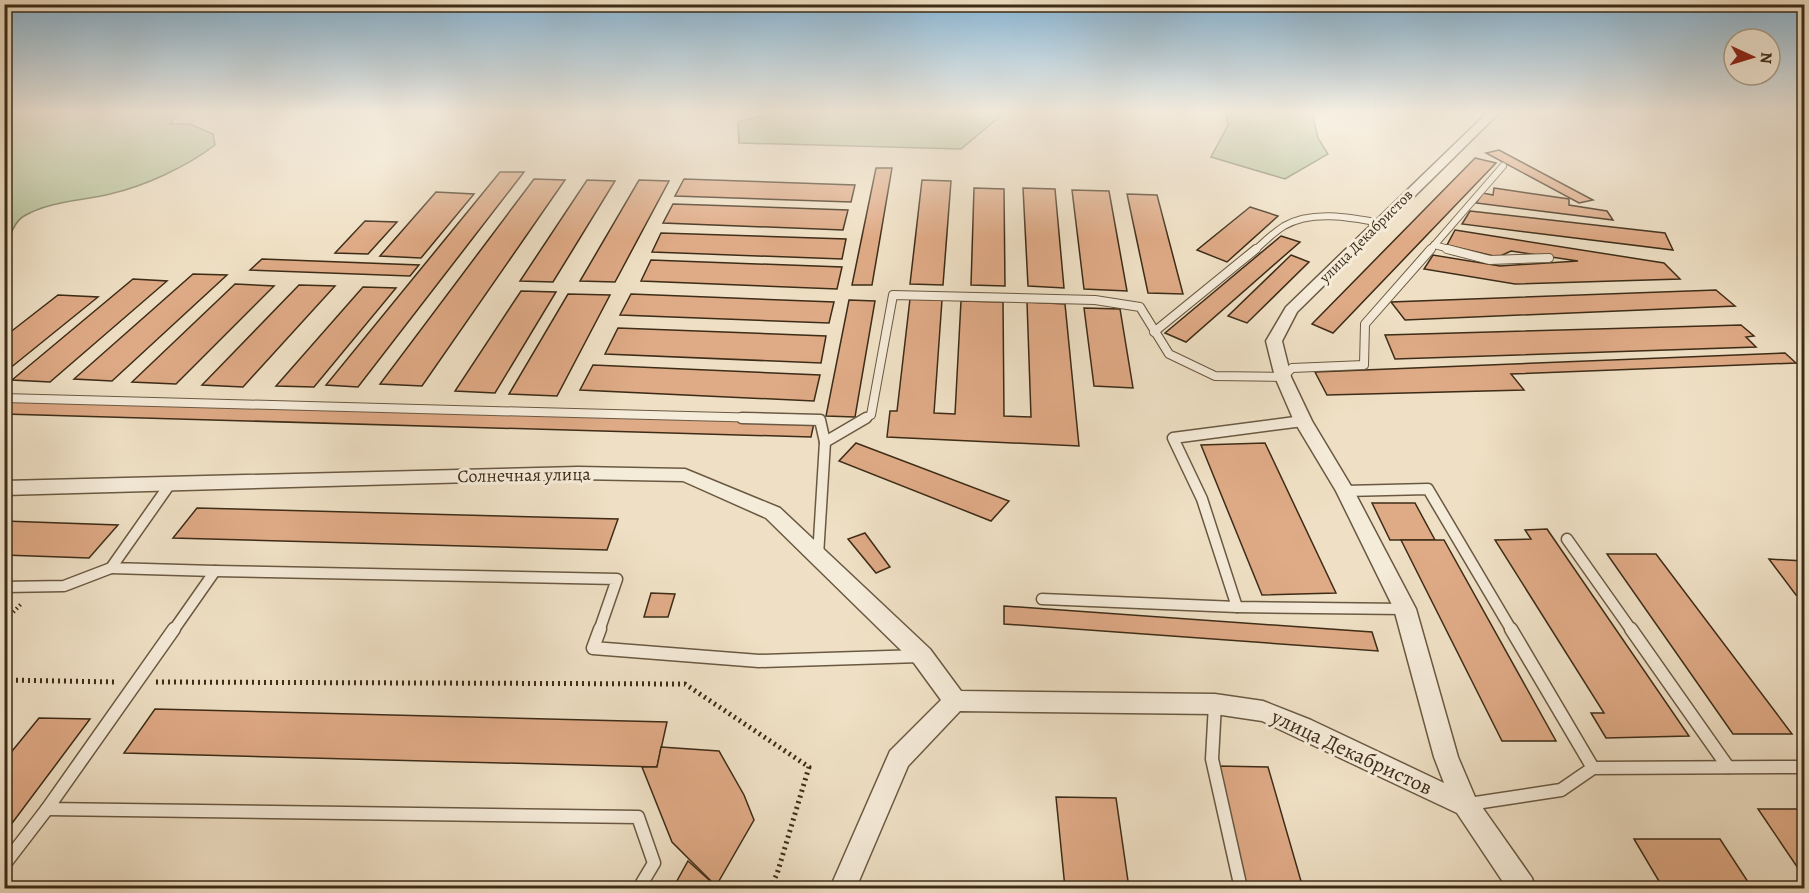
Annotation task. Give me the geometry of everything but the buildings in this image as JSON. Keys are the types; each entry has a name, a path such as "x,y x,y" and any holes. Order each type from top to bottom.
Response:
{"street":[{"name":"улица Декабристов","path":"1451,155 1291,310 1274,341 1283,377 1303,421 1345,491 1405,609 1446,757 1466,805"},
{"name":"Солнечная улица","path":"4,488 578,473 685,475 773,513 922,656 955,701"},
{"name":"улица Декабристов","path":"955,701 1215,704 1263,711 1303,727 1356,755 1466,805"},
{"path":"843,888 899,759 955,701"},
{"path":"1466,805 1522,888"}],"lane":[{"path":"825,442 872,415 893,295 1095,300 1140,307 1169,354 1215,376 1283,377 1292,368 1364,365 1365,324 1503,166"},
{"path":"1154,332 1284,226 1300,219 1322,215 1354,217 1380,223"},
{"path":"1434,245 1490,260 1549,258"},
{"path":"4,398 820,420 825,442 818,556"},
{"path":"1237,608 1202,499 1173,438 1303,421"},
{"path":"111,568 171,484"},
{"path":"1345,491 1428,489 1593,768"},
{"path":"1567,539 1728,767"},
{"path":"4,587 34,589 64,586 111,568 616,579 593,648 759,661 922,656"},
{"path":"4,865 139,682 215,571"},
{"path":"1042,599 1237,608 1405,609"},
{"path":"1215,704 1212,759 1240,884"},
{"path":"1466,805 1561,790 1593,768 1804,767"},
{"path":"47,809 638,817 654,863 639,888"}],"path":[{"path":"4,622 34,589"},
{"path":"4,680 684,684 809,767 777,874 770,888"}],"green space":[{"path":"5,155 201,155 178,168 137,186 110,194 55,204 34,211 20,218 5,240"},
{"path":"1212,155 1327,155 1285,179 1211,157"}]}
